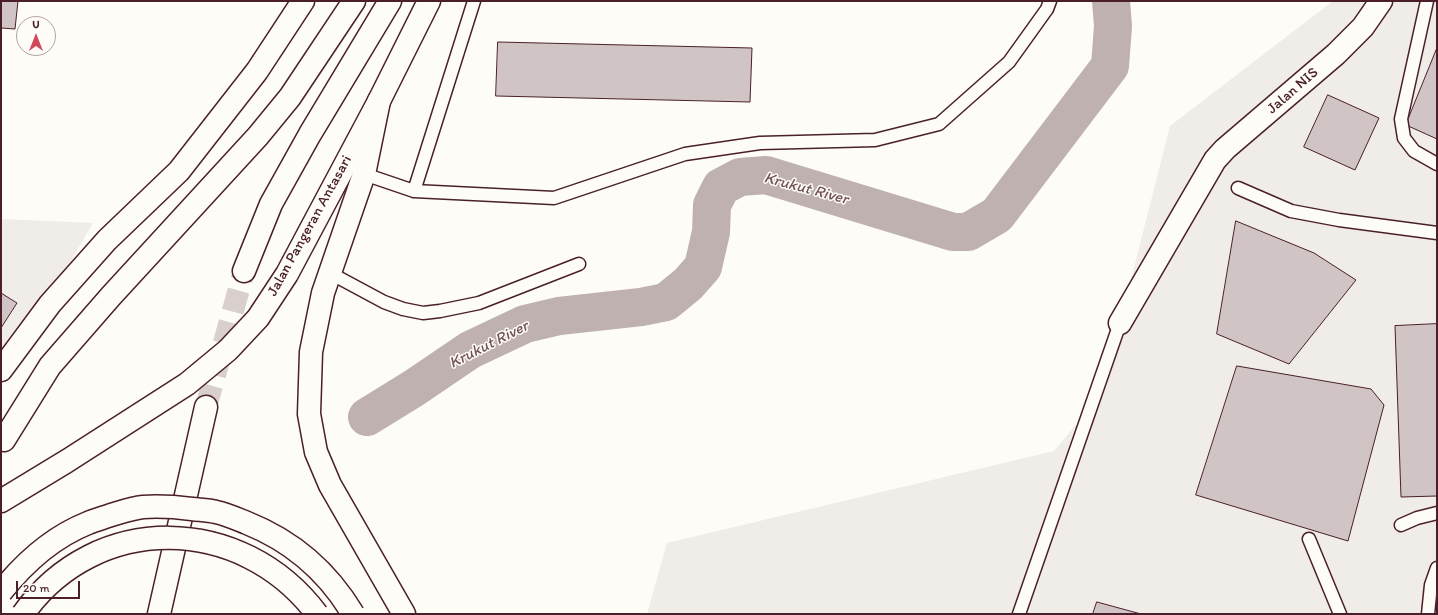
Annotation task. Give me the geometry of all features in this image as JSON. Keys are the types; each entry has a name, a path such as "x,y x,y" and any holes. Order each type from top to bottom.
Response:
{"main road":[{"path":"1,370 50,304 107,240 178,171 257,71 303,1"},
{"path":"4,440 50,366 111,296 258,136 290,98 354,1"},
{"path":"244,271 271,204 310,134 390,1"},
{"name":"Jalan Pangeran Antasari","path":"1,501 67,461 187,384 228,350 258,318 287,274 379,101 429,1"},
{"name":"Jalan NIS","path":"1120,323 1215,160 1225,149 1364,27 1381,1"},
{"path":"379,101 364,174 323,293 311,352 309,414 316,452 330,485 404,614"},
{"path":"159,614 206,407"},
{"path":"1,592 25,564 40,551 87,523 142,507 174,507 216,512 258,527 283,540 310,561 328,579 346,602 353,614"},
{"path":"23,614 31,602 62,573 94,554 111,546 129,542 151,538 171,537 201,540 229,548 254,560 281,577 296,590 317,614"}],"lane":[{"path":"414,191 474,1"},
{"path":"364,174 414,191 554,198 685,154 760,143 875,140 939,124 1009,62 1047,8 1050,1"},
{"path":"1427,1 1401,119 1404,138 1414,152 1437,164"},
{"path":"1238,188 1291,212 1437,233"},
{"path":"330,273 384,302 403,309 423,313 479,303 579,264"},
{"path":"1019,614 1120,323"},
{"path":"1401,525 1417,518 1437,513"},
{"path":"1309,539 1340,614"},
{"path":"1428,614 1431,585 1437,568"}],"shaded area":[{"path":"1333,1 1437,1 1437,614 647,614 667,543 1054,451 1101,395 1170,126"},
{"path":"1,219 93,223 1,382"}],"building":[{"path":"1,1 18,1 15,29 1,28"},
{"path":"498,42 752,48 750,102 496,96"},
{"path":"1437,48 1437,139 1406,125"},
{"path":"1328,95 1379,118 1355,170 1304,147"},
{"path":"1236,221 1314,253 1356,280 1289,364 1217,334"},
{"path":"1,293 17,303 1,328"},
{"path":"1437,324 1437,496 1401,497 1395,326"},
{"path":"1237,366 1371,389 1384,405 1348,541 1196,495"},
{"path":"1097,602 1141,614 1093,614"}],"waterway":[{"name":"Krukut River","path":"367,417 414,388 470,350 525,324 559,316 641,307 666,302 688,284 703,267 711,232 712,205 721,187 740,177 766,175 953,232 968,232 997,215 1110,66 1113,26 1111,1"}],"tunnel":[{"path":"206,407 244,271"}]}
